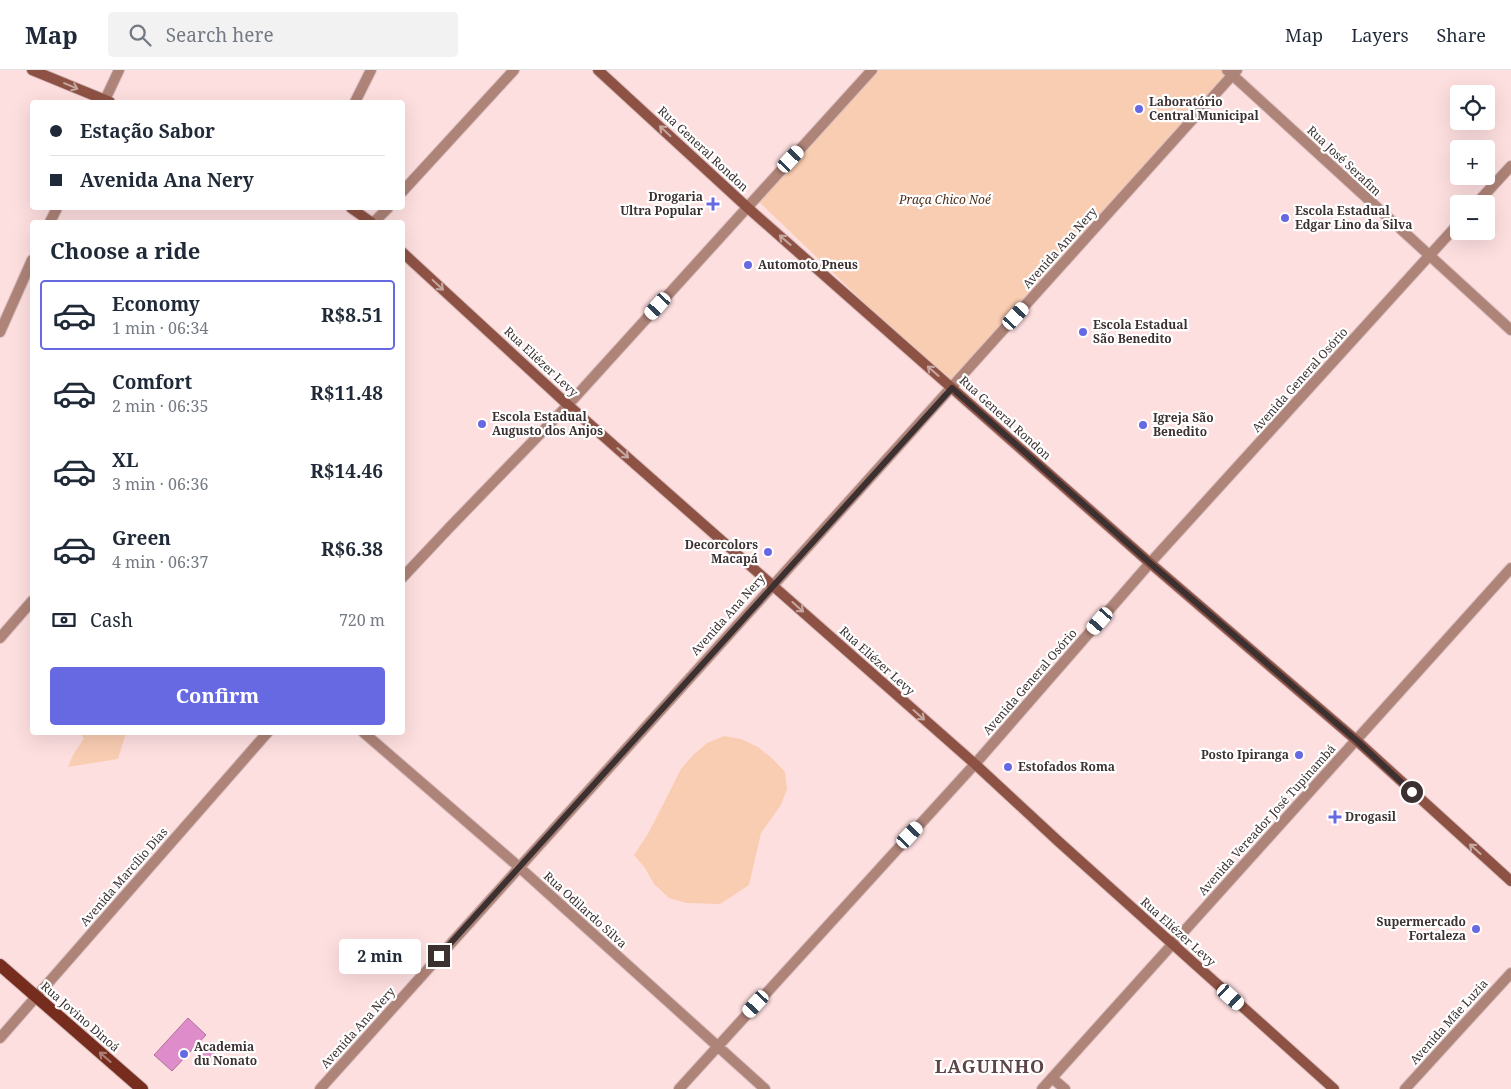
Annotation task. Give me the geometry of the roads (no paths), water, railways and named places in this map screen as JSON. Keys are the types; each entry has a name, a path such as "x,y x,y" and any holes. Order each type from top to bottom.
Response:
{"main road":[{"path":"32,70 101,100"},
{"name":"Rua General Rondon","path":"598,70 748,208 1150,563 1356,740 1511,881"},
{"path":"354,210 368,220"},
{"name":"Rua Eliézer Levy","path":"405,255 568,405 975,764 1334,1089"},
{"name":"Rua Jovino Dinoá","path":"0,965 142,1089"}],"street":[{"path":"107,100 119,70"},
{"path":"356,100 371,70"},
{"path":"405,189 514,70"},
{"path":"405,575 568,405 872,70"},
{"name":"Rua José Serafim","path":"1232,72 1511,330"},
{"name":"Avenida Ana Nery","path":"320,1089 773,584 952,388 1232,72"},
{"path":"1484,195 1511,166"},
{"path":"376,220 386,210"},
{"name":"Avenida General Osório","path":"679,1089 975,764 1150,563 1450,233"},
{"path":"0,332 30,264"},
{"name":"Avenida Vereador José Tupinambá","path":"1042,1089 1511,568"},
{"path":"0,638 30,603"},
{"name":"Avenida Marcílio Dias","path":"0,1038 265,735"},
{"name":"Rua Odilardo Silva","path":"366,735 519,867 765,1089"},
{"name":"Avenida Mãe Luzia","path":"1405,1089 1511,973"},
{"path":"1052,1078 1065,1089"}],"place":[{"name":"Laboratório Central Municipal","path":"1139,109"},
{"name":"Drogaria Ultra Popular","path":"713,204"},
{"name":"Escola Estadual Edgar Lino da Silva","path":"1285,218"},
{"name":"Automoto Pneus","path":"748,265"},
{"name":"Escola Estadual São Benedito","path":"1083,332"},
{"name":"Escola Estadual Augusto dos Anjos","path":"482,424"},
{"name":"Igreja São Benedito","path":"1143,425"},
{"name":"Decorcolors Macapá","path":"768,552"},
{"name":"Posto Ipiranga","path":"1299,755"},
{"name":"Estofados Roma","path":"1008,767"},
{"name":"Drogasil","path":"1335,817"},
{"name":"Supermercado Fortaleza","path":"1476,929"},
{"name":"Academia du Nonato","path":"184,1054"}],"district":[{"name":"LAGUINHO","path":"990,1067"}],"park label":[{"name":"Praça Chico Noé","path":"945,200"}]}
